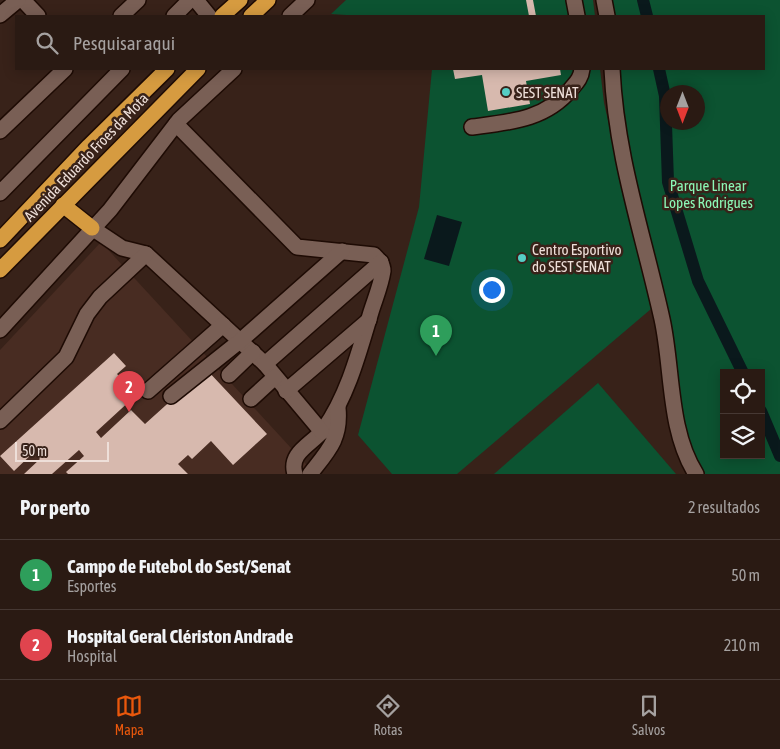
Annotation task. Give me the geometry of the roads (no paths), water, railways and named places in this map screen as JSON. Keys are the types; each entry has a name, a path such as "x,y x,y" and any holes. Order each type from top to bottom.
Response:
{"highway":[{"path":"223,15 240,0"},
{"path":"252,15 268,0"},
{"name":"Avenida Eduardo Froes da Mota","path":"0,240 89,146 166,70"},
{"name":"Avenida Eduardo Froes da Mota","path":"0,270 197,70"},
{"path":"63,205 92,228"}],"street":[{"path":"0,15 18,0"},
{"path":"23,0 37,15"},
{"path":"122,15 138,0"},
{"path":"175,15 190,0"},
{"path":"196,0 208,15"},
{"path":"291,15 308,0"},
{"path":"574,0 577,15"},
{"path":"604,0 607,15"},
{"path":"0,131 64,70"},
{"path":"0,193 121,70"},
{"path":"0,330 126,192 176,124 233,70"},
{"path":"472,127 523,120 560,102 581,76 582,70"},
{"path":"612,70 619,147 662,320 678,423 688,461 696,474"},
{"path":"176,124 297,247 374,255 381,262 383,271 369,320 338,408 322,432 304,446 294,461 295,474"},
{"path":"92,228 122,248 146,254 265,364 322,432"},
{"path":"171,396 240,341 342,251"},
{"path":"0,421 66,357 87,314 100,297 146,254"},
{"path":"265,364 381,262"},
{"path":"286,391 369,320"},
{"path":"148,391 223,325"},
{"path":"229,375 253,352"},
{"path":"251,399 275,377"},
{"path":"310,474 332,446 340,426 338,408"}],"waterway":[{"path":"643,0 647,15"},
{"path":"659,70 665,96 668,182 698,281 741,369"},
{"path":"762,414 780,456"}],"place":[{"name":"SEST SENAT","path":"506,92"},
{"name":"Centro Esportivo do SEST SENAT","path":"522,258"},
{"name":"Campo de Futebol do Sest/Senat","path":"436,356"},
{"name":"Hospital Geral Clériston Andrade","path":"129,412"}],"park label":[{"name":"Parque Linear Lopes Rodrigues","path":"708,194"}]}
